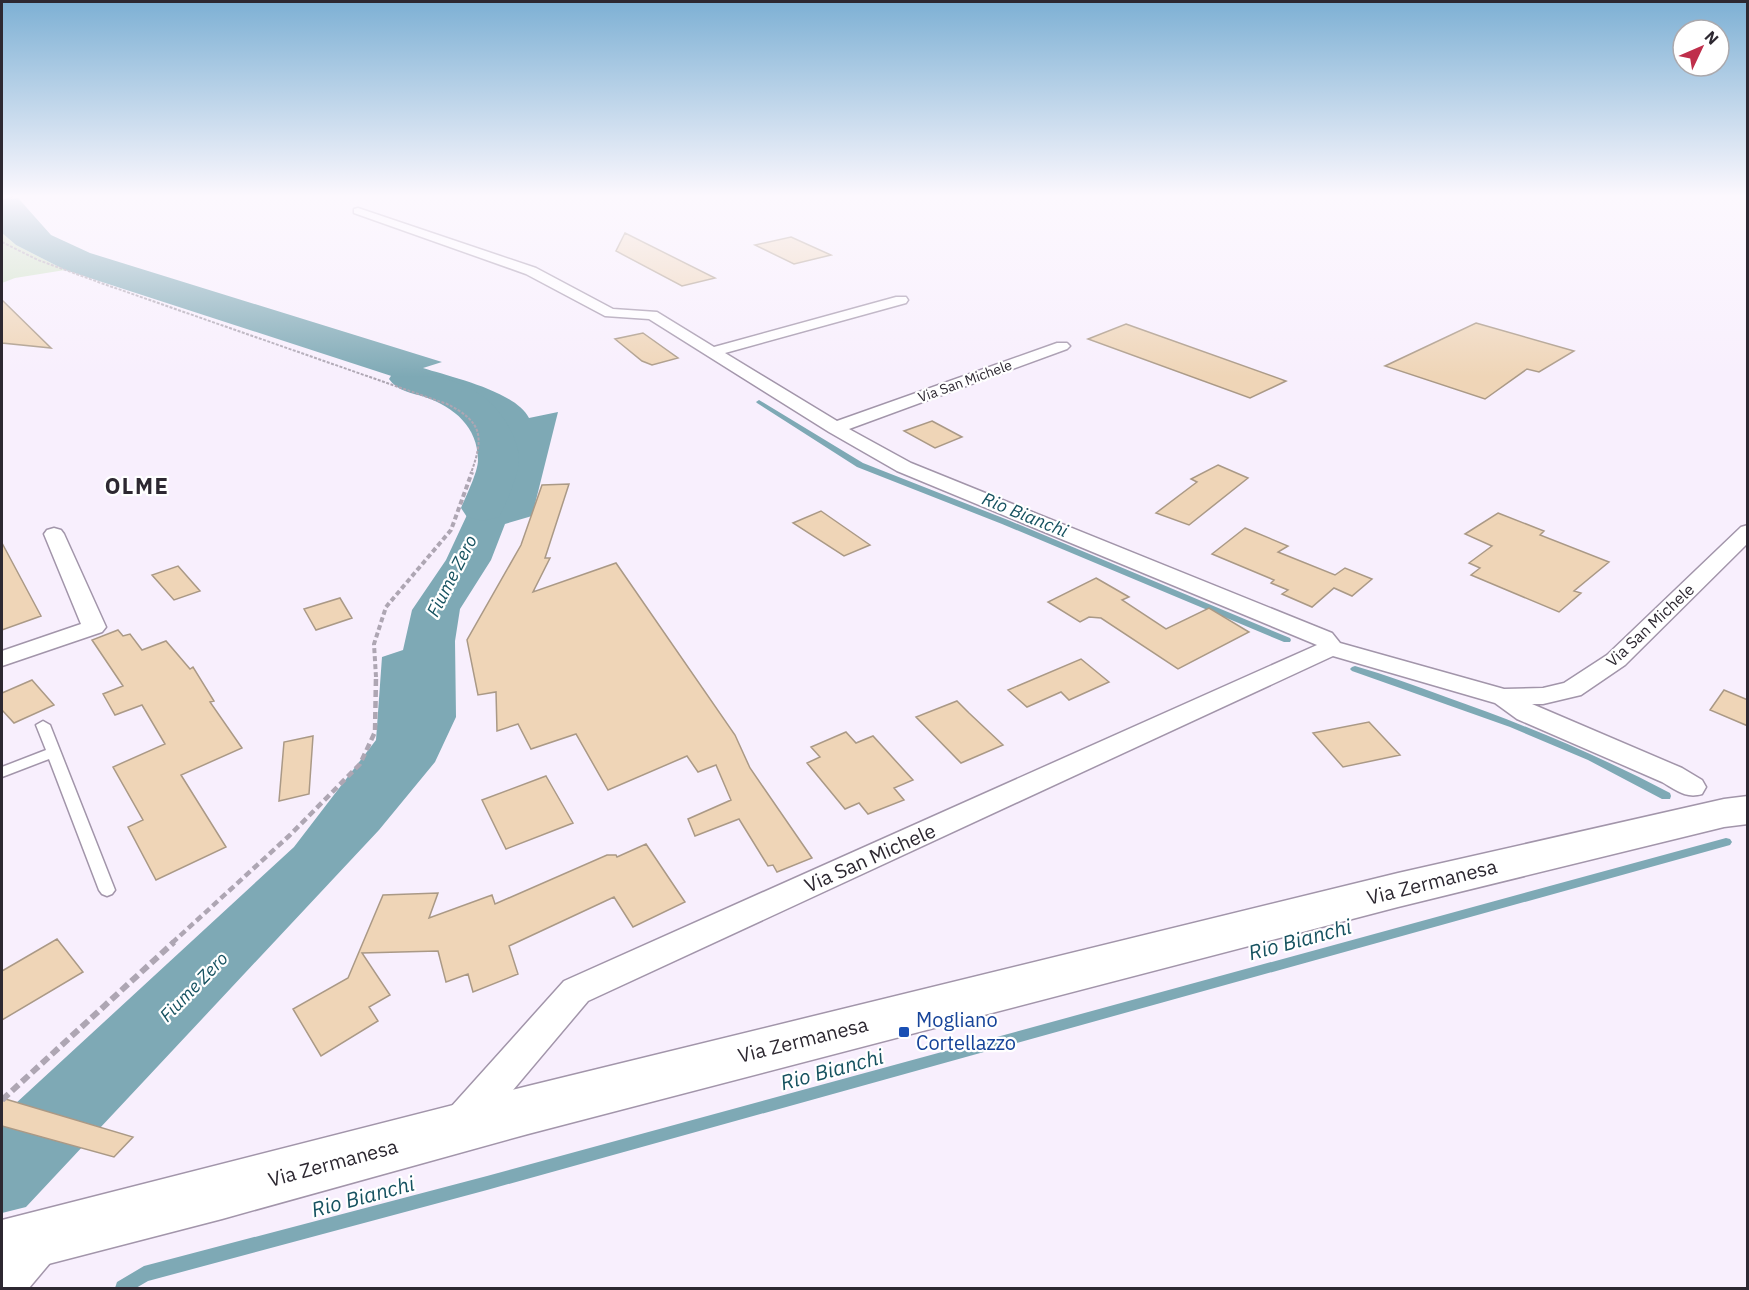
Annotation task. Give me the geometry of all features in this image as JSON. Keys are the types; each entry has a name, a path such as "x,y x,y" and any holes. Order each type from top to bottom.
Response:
{"main road":[{"name":"Via Zermanesa","path":"23,1242 1386,892 1724,813 1748,810"}],"street":[{"name":"Via San Michele","path":"488,256 531,271 610,313 652,315 835,428 904,467 1324,638 1331,648 1504,697 1543,696 1572,689 1616,660 1748,531"},
{"path":"712,352 901,300"},
{"name":"Via San Michele","path":"835,428 1062,346"},
{"path":"2,659 94,627 54,534"},
{"name":"Via San Michele","path":"456,1130 576,991 1331,648"},
{"name":"Via San Michele","path":"1504,697 1526,713 1672,775 1692,787"},
{"path":"2,1288 23,1242"}],"lane":[{"path":"42,725 107,890"},
{"path":"2,772 54,752"}],"path":[{"path":"2,1100 290,835 360,764 375,732 374,644 386,607 451,530 479,452 480,434 467,414 447,404 30,256"}],"green space":[{"path":"2,256 38,256 65,270 15,278 2,283"}],"water":[{"path":"38,256 100,256 442,362 423,368 497,393 522,408 529,418 558,412 532,516 505,524 491,560 460,609 455,641 456,717 435,762 379,830 26,1207 2,1213 2,1116 294,847 376,740 382,657 403,650 412,610 446,560 487,472 498,425 477,409 413,383 65,270"}],"building":[{"path":"626,256 671,256 715,278 682,286"},
{"path":"778,256 826,256 794,264"},
{"path":"2,300 51,348 2,343"},
{"path":"1476,323 1574,351 1539,372 1527,369 1485,399 1385,366"},
{"path":"1126,324 1286,381 1250,398 1088,339"},
{"path":"643,333 678,358 652,365 642,361 615,339"},
{"path":"932,421 962,437 935,448 904,431"},
{"path":"1218,465 1248,478 1189,525 1156,513 1197,482 1191,479"},
{"path":"569,484 545,558 550,558 533,592 616,563 735,735 750,768 812,858 777,872 773,865 768,866 739,819 695,836 688,819 731,800 716,765 698,772 687,756 608,790 576,734 531,749 518,724 497,731 496,692 478,695 467,640 521,545 542,485"},
{"path":"821,511 870,545 844,556 793,523"},
{"path":"1498,513 1544,531 1540,535 1609,562 1574,591 1581,593 1559,612 1471,575 1480,568 1469,563 1492,546 1465,534"},
{"path":"1245,528 1288,546 1278,552 1335,575 1345,568 1372,579 1352,596 1334,588 1312,607 1282,594 1288,590 1271,583 1274,580 1212,554"},
{"path":"2,543 41,616 2,630"},
{"path":"178,566 200,591 174,600 152,575"},
{"path":"1096,578 1129,597 1122,600 1166,629 1209,608 1249,632 1178,669 1101,618 1089,617 1080,622 1048,602"},
{"path":"340,598 352,618 316,630 304,609"},
{"path":"118,630 123,636 130,634 142,650 166,641 190,669 193,667 214,701 210,702 242,748 181,775 226,847 156,880 128,827 143,820 113,767 165,744 142,705 115,715 103,694 123,686 92,640"},
{"path":"1081,659 1109,682 1069,700 1061,692 1027,707 1008,690"},
{"path":"32,680 54,705 14,723 2,710 2,693"},
{"path":"1724,690 1748,700 1748,726 1710,710"},
{"path":"957,701 1003,745 961,763 916,717"},
{"path":"1369,722 1400,755 1343,767 1313,733"},
{"path":"846,732 856,743 873,736 913,780 894,788 904,800 868,814 859,803 845,809 807,763 820,757 811,747"},
{"path":"313,736 309,794 279,801 284,742"},
{"path":"546,776 573,823 506,849 482,800"},
{"path":"646,844 685,902 633,927 614,897 509,946 518,974 473,992 468,974 446,982 438,951 362,953 390,995 369,1007 378,1021 321,1056 293,1009 348,978 383,895 438,893 429,918 492,895 495,904 607,855 617,857"},
{"path":"57,939 83,972 2,1020 2,971"},
{"path":"2,1098 133,1137 114,1157 2,1126"}],"waterway":[{"name":"Fiume Zero","path":"407,379 450,393 472,406 492,430 499,461 483,508"},
{"name":"Rio Bianchi","path":"759,402 860,465 1005,522 1287,640"},
{"name":"Rio Bianchi","path":"1355,669 1514,725 1591,758 1666,796"},
{"name":"Rio Bianchi","path":"123,1288 144,1274 487,1183 1726,842"}],"place":[{"name":"Mogliano Cortellazzo","path":"904,1032"}],"district":[{"name":"OLME","path":"137,486"}]}
